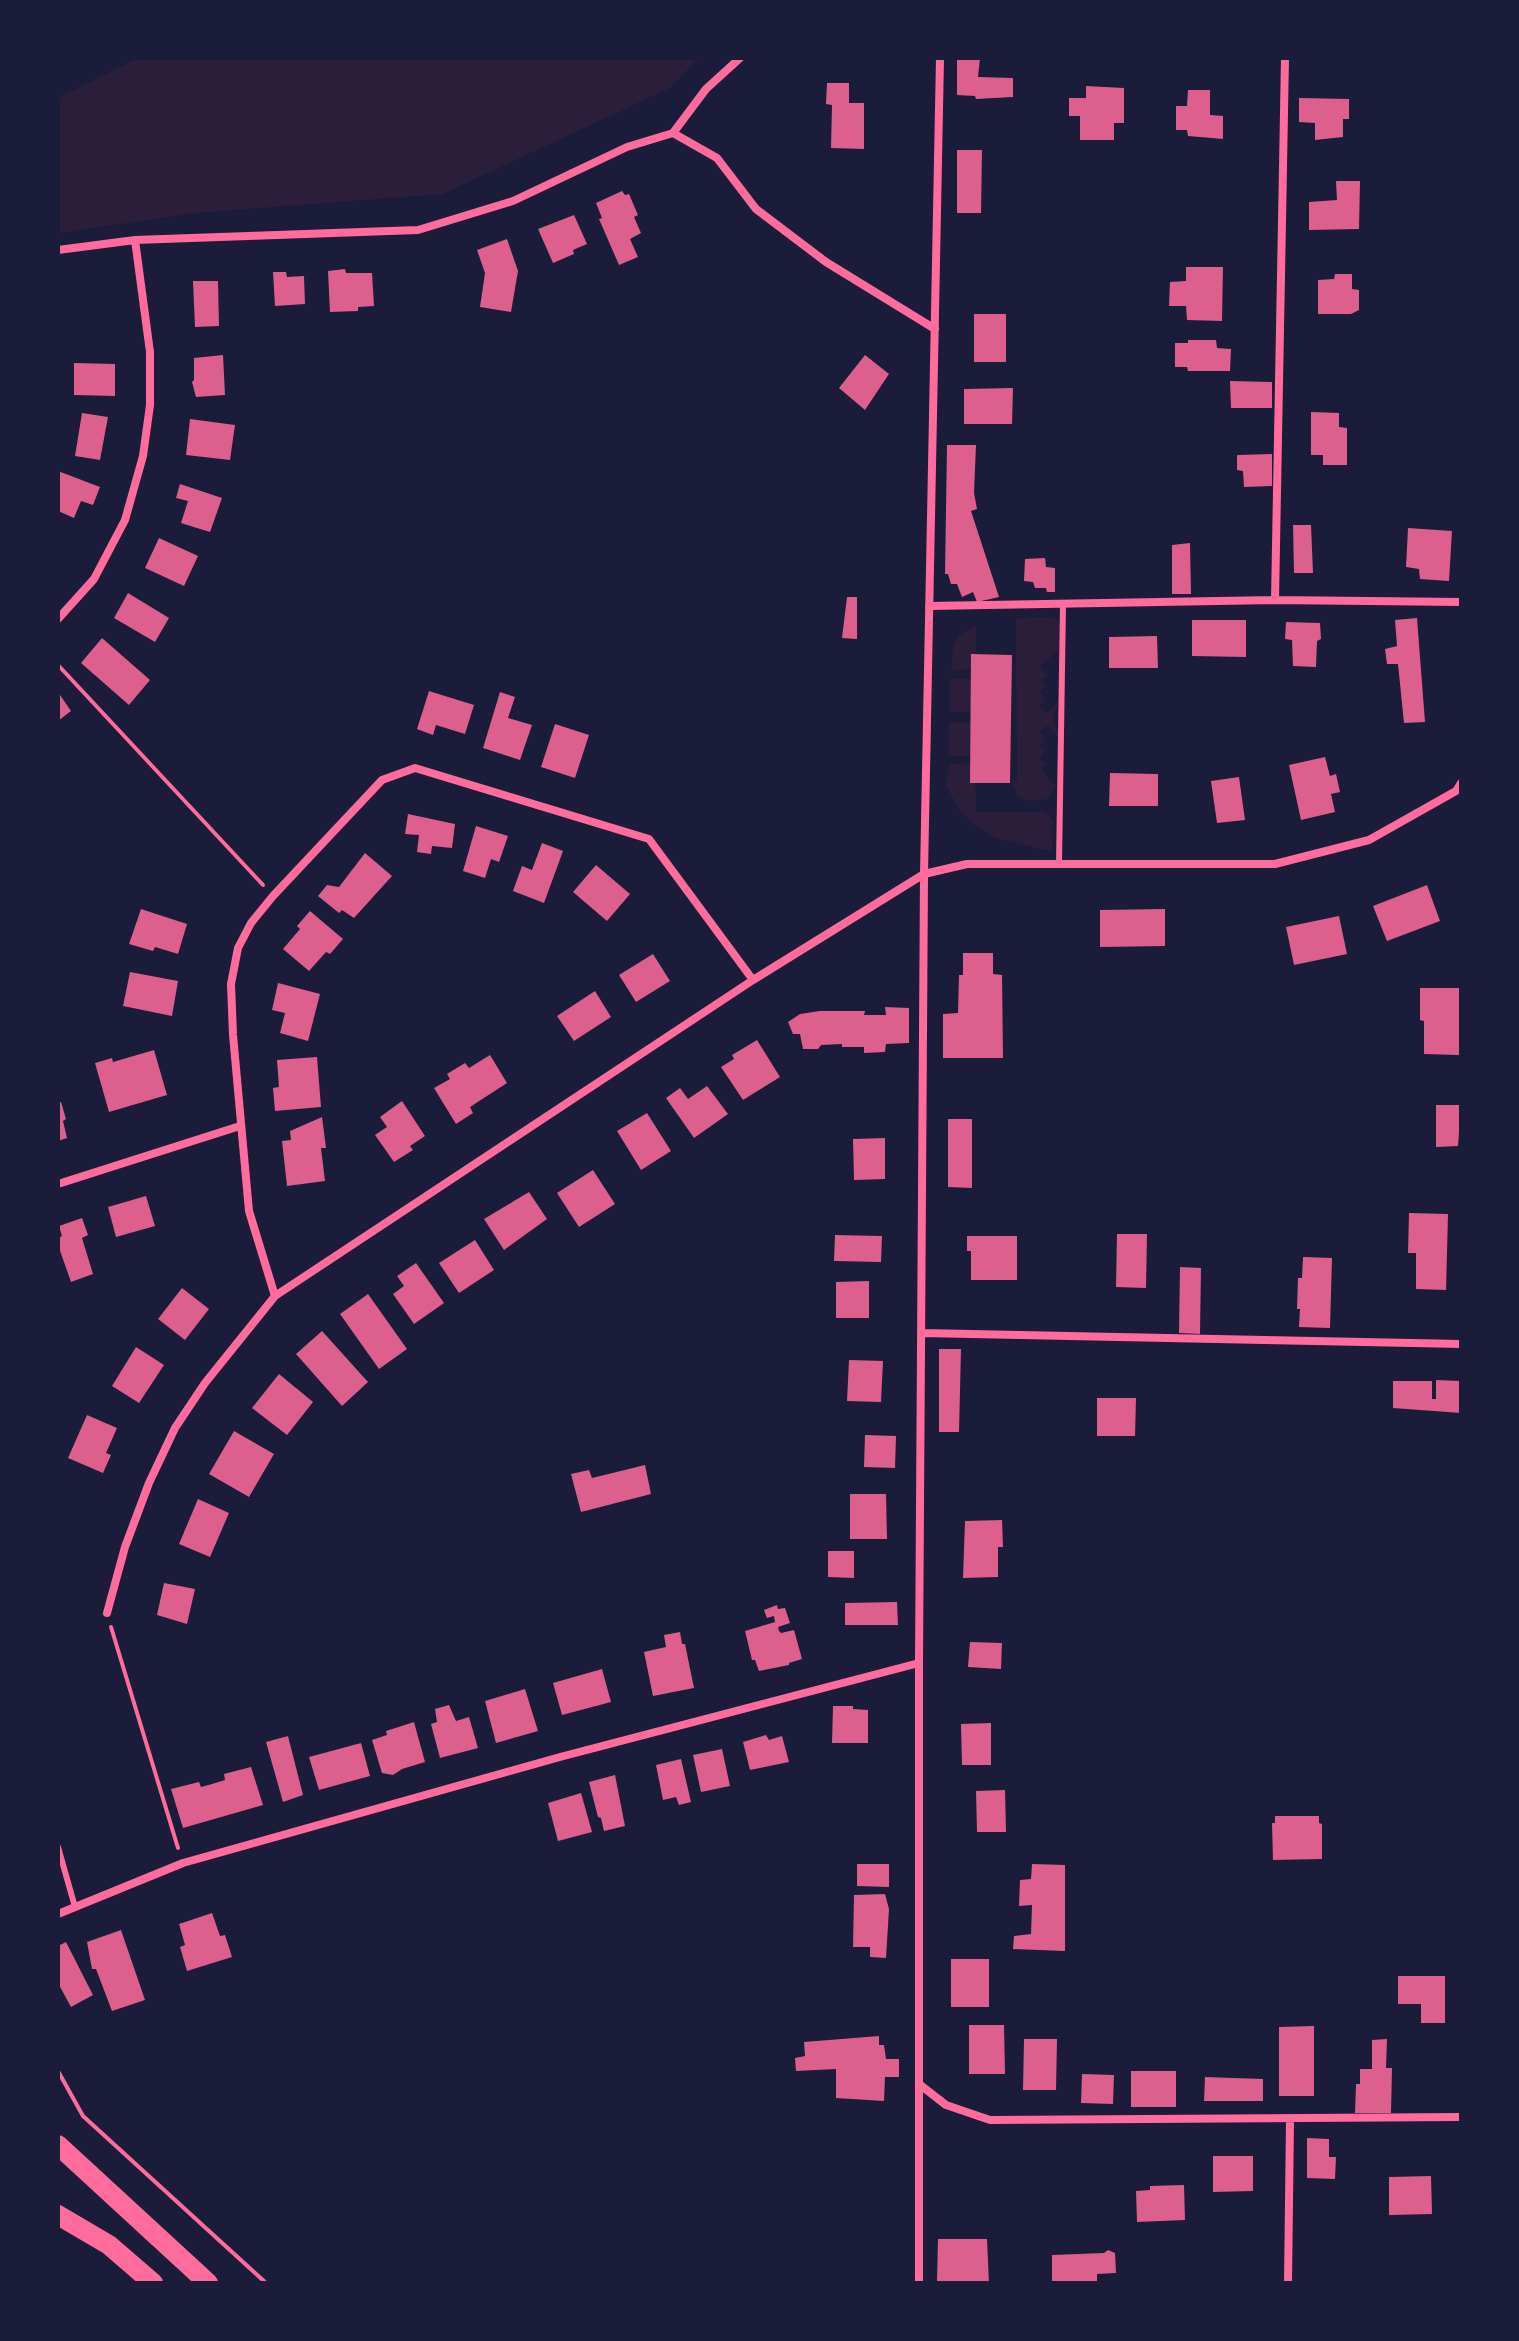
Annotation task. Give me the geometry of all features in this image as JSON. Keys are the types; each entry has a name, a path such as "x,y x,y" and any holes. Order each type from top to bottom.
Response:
{"main road":[{"path":"58,2145 208,2283"},
{"path":"58,2215 109,2245 153,2283"}],"street":[{"path":"58,250 135,240 418,230 513,201 627,147 673,133 706,89 740,58"},
{"path":"919,2283 924,874 940,58"},
{"path":"1275,600 1285,58"},
{"path":"673,133 717,158 756,209 826,262 935,329"},
{"path":"58,619 94,579 125,520 143,456 150,405 150,352 135,240"},
{"path":"929,606 1275,600 1461,602"},
{"path":"275,1296 249,1211 231,984 238,948 251,923 273,896 382,780 415,768 649,839 753,980"},
{"path":"107,1613 125,1547 149,1483 175,1428 205,1383 275,1296 753,980 924,874 967,864 1275,864 1369,840 1456,791 1461,783"},
{"path":"58,1184 240,1126"},
{"path":"922,1333 1461,1344"},
{"path":"58,1914 183,1863 560,1757 919,1663"},
{"path":"919,2084 946,2105 990,2120 1461,2117"},
{"path":"1288,2283 1290,2120"}],"lane":[{"path":"1059,864 1063,604"},
{"path":"58,1847 75,1907"}],"path":[{"path":"58,665 273,896"},
{"path":"107,1613 183,1863"},
{"path":"58,2071 83,2116 266,2283"}],"shaded area":[{"path":"138,58 699,58 670,88 443,194 196,213 58,233 58,98"},
{"path":"1053,617 1060,624 1060,648 1040,667 1048,675 1041,681 1046,685 1040,693 1046,699 1040,706 1047,713 1060,700 1053,715 1061,739 1047,726 1039,732 1046,739 1039,746 1046,750 1040,759 1047,764 1041,770 1056,786 1048,799 1030,801 1018,797 1012,782 1017,781 1016,618"},
{"path":"976,625 976,668 951,671 953,646 958,636"},
{"path":"950,679 976,679 976,712 950,712"},
{"path":"949,722 976,722 975,756 949,756"},
{"path":"975,763 976,812 1045,812 1053,820 1052,850 994,837 975,825 959,808 945,785 950,764"}],"building":[{"path":"957,58 980,58 978,77 1013,78 1013,97 976,99 975,96 957,95"},
{"path":"827,83 849,83 849,103 864,103 864,149 831,148 832,105 826,104"},
{"path":"1086,86 1124,88 1124,123 1114,123 1114,140 1080,140 1080,116 1069,116 1069,98 1086,98"},
{"path":"1188,90 1210,90 1210,115 1223,116 1223,139 1188,136 1187,130 1176,130 1176,106 1187,106"},
{"path":"1299,98 1349,99 1349,119 1343,119 1343,137 1315,140 1315,123 1299,122"},
{"path":"957,150 982,150 981,213 957,213"},
{"path":"1336,181 1360,181 1359,229 1309,230 1309,202 1337,200"},
{"path":"622,191 625,195 629,194 638,215 634,217 641,233 630,239 638,257 619,265 599,219 602,218 596,203"},
{"path":"574,215 587,244 553,263 538,229"},
{"path":"507,239 518,271 511,312 480,307 485,273 477,250"},
{"path":"1186,267 1223,267 1222,321 1187,320 1186,306 1169,306 1170,282 1186,281"},
{"path":"345,269 346,273 372,273 374,306 358,307 358,311 330,312 328,271"},
{"path":"273,272 286,272 287,277 304,276 305,304 275,306"},
{"path":"1335,274 1352,274 1352,289 1359,290 1359,310 1351,314 1318,314 1318,280 1334,279"},
{"path":"193,281 218,281 219,326 195,327"},
{"path":"974,314 1006,314 1006,362 974,362"},
{"path":"1188,340 1216,340 1217,348 1231,349 1230,371 1188,371 1187,367 1175,367 1175,343 1188,343"},
{"path":"223,355 225,395 196,397 192,382 194,358"},
{"path":"865,355 889,374 865,410 839,388"},
{"path":"74,363 115,364 115,396 74,395"},
{"path":"1230,381 1272,382 1272,408 1231,408"},
{"path":"1013,388 1012,424 964,424 964,389"},
{"path":"1311,412 1339,413 1339,427 1347,428 1347,465 1323,465 1323,455 1311,455"},
{"path":"82,413 108,417 100,460 75,456"},
{"path":"190,419 235,425 230,460 186,455"},
{"path":"947,445 976,445 974,493 977,509 971,511 999,597 977,602 973,592 962,597 957,584 951,584 948,574 945,574"},
{"path":"1272,454 1272,486 1244,487 1243,471 1237,470 1237,455"},
{"path":"58,471 100,487 93,505 81,501 74,518 58,511"},
{"path":"180,484 222,498 210,532 181,523 188,501 176,498"},
{"path":"1293,525 1311,525 1313,573 1294,573"},
{"path":"1408,528 1452,531 1449,581 1420,579 1419,569 1406,567"},
{"path":"159,538 198,556 184,586 145,568"},
{"path":"1190,543 1191,594 1172,594 1172,545"},
{"path":"1045,558 1046,567 1055,568 1055,592 1035,588 1033,582 1024,581 1025,559"},
{"path":"128,593 169,618 155,642 114,618"},
{"path":"847,597 857,597 857,639 842,638"},
{"path":"1417,618 1425,722 1404,723 1398,664 1387,664 1385,649 1397,646 1395,620"},
{"path":"1192,620 1246,620 1246,657 1192,656"},
{"path":"1286,622 1320,623 1321,639 1317,641 1316,667 1293,666 1292,640 1285,639"},
{"path":"1157,636 1158,668 1109,668 1109,637"},
{"path":"102,638 150,680 129,705 81,663"},
{"path":"971,654 1012,655 1010,783 970,783"},
{"path":"429,691 474,705 465,734 436,725 433,735 417,729"},
{"path":"58,692 71,711 58,721"},
{"path":"500,692 515,697 508,718 532,725 520,760 483,748"},
{"path":"555,724 589,735 575,778 541,767"},
{"path":"1325,757 1330,776 1336,774 1340,792 1331,794 1335,812 1301,820 1289,765"},
{"path":"1110,773 1158,774 1158,806 1109,806"},
{"path":"1239,777 1245,820 1217,823 1211,781"},
{"path":"408,814 455,824 452,848 432,846 431,854 417,852 419,835 405,834"},
{"path":"476,826 508,836 499,862 491,859 485,878 463,871"},
{"path":"542,843 563,851 544,903 513,891 522,866 532,870"},
{"path":"365,853 392,876 354,918 342,910 339,913 318,896 327,885 339,887"},
{"path":"596,865 630,894 607,921 573,892"},
{"path":"1427,885 1440,921 1387,941 1373,906"},
{"path":"141,909 187,924 178,954 129,944"},
{"path":"1165,909 1165,946 1100,947 1100,910"},
{"path":"310,911 343,939 309,971 283,949"},
{"path":"1339,916 1347,954 1294,965 1286,927"},
{"path":"963,953 993,953 993,974 1002,975 1003,1058 943,1058 943,1014 958,1013"},
{"path":"653,954 670,981 636,1002 619,975"},
{"path":"130,972 178,981 172,1016 123,1006"},
{"path":"278,983 320,994 308,1041 280,1033 285,1013 272,1010"},
{"path":"1420,988 1460,988 1459,1055 1424,1054"},
{"path":"595,991 611,1017 574,1041 557,1016"},
{"path":"885,1007 909,1008 909,1043 886,1044 885,1052 864,1053 864,1047 842,1047 842,1044 803,1049 800,1034 793,1034 788,1022 800,1014 820,1011 865,1011 864,1015 886,1015"},
{"path":"757,1040 780,1077 743,1100 721,1067 734,1059 732,1055"},
{"path":"154,1050 167,1095 109,1112 95,1063 112,1058 113,1062"},
{"path":"490,1055 507,1083 470,1107 473,1113 456,1124 434,1088 450,1079 447,1074 465,1063 469,1068"},
{"path":"317,1057 321,1107 275,1111 273,1088 279,1087 277,1060"},
{"path":"707,1086 728,1114 694,1138 666,1098 680,1088 688,1099"},
{"path":"402,1101 425,1136 410,1146 413,1150 394,1162 375,1135 387,1127 380,1117"},
{"path":"61,1102 67,1138 58,1141 58,1103"},
{"path":"1436,1105 1461,1105 1458,1146 1436,1147"},
{"path":"647,1113 671,1151 641,1170 617,1131"},
{"path":"322,1117 326,1148 321,1148 325,1181 287,1186 282,1141 291,1140 290,1131"},
{"path":"948,1119 972,1119 972,1188 948,1187"},
{"path":"885,1138 885,1179 854,1180 853,1139"},
{"path":"593,1170 615,1204 579,1227 557,1193"},
{"path":"529,1192 547,1219 504,1250 484,1219"},
{"path":"146,1196 155,1226 116,1237 108,1207"},
{"path":"1409,1213 1448,1214 1446,1290 1416,1289 1416,1253 1408,1253"},
{"path":"82,1218 88,1235 82,1238 93,1274 71,1282 58,1245 58,1238 62,1236 59,1226"},
{"path":"1117,1234 1147,1234 1146,1288 1116,1287"},
{"path":"835,1235 882,1236 881,1262 834,1261"},
{"path":"967,1236 1017,1236 1017,1280 971,1280 971,1251 967,1251"},
{"path":"475,1240 494,1270 459,1293 439,1263"},
{"path":"1303,1257 1332,1258 1330,1328 1299,1327 1298,1278 1302,1278"},
{"path":"416,1263 444,1303 414,1324 393,1294 404,1286 397,1276"},
{"path":"1180,1267 1201,1268 1200,1334 1179,1333"},
{"path":"869,1281 869,1318 836,1318 836,1282"},
{"path":"182,1288 209,1309 185,1340 158,1319"},
{"path":"368,1294 407,1349 379,1369 340,1314"},
{"path":"322,1331 368,1382 342,1406 296,1354"},
{"path":"136,1347 164,1365 139,1403 112,1386"},
{"path":"939,1349 961,1349 959,1432 939,1432"},
{"path":"849,1360 883,1361 881,1402 847,1401"},
{"path":"279,1374 313,1402 287,1435 252,1408"},
{"path":"1436,1380 1461,1381 1461,1413 1393,1408 1393,1381 1432,1381 1432,1399 1436,1399"},
{"path":"1097,1398 1136,1398 1135,1436 1097,1436"},
{"path":"87,1415 117,1428 106,1453 111,1455 103,1473 68,1458"},
{"path":"234,1431 274,1454 249,1497 209,1474"},
{"path":"865,1435 896,1436 895,1468 864,1467"},
{"path":"645,1465 651,1494 581,1512 571,1474 589,1470 592,1478"},
{"path":"850,1494 886,1494 887,1539 850,1539"},
{"path":"198,1499 229,1513 210,1557 179,1544"},
{"path":"1002,1520 1003,1547 998,1547 998,1577 963,1578 965,1521"},
{"path":"828,1551 854,1551 854,1578 828,1577"},
{"path":"164,1583 195,1589 187,1624 157,1615"},
{"path":"897,1602 898,1625 845,1625 845,1603"},
{"path":"777,1605 778,1609 785,1608 790,1623 778,1627 779,1631 794,1630 802,1659 759,1671 755,1660 752,1660 745,1631 775,1622 774,1616 767,1618 764,1610"},
{"path":"680,1632 694,1688 653,1696 644,1652 666,1647 664,1635"},
{"path":"970,1642 1002,1643 1001,1669 968,1667"},
{"path":"602,1669 611,1702 562,1715 553,1683"},
{"path":"525,1689 538,1731 496,1743 485,1701"},
{"path":"449,1705 456,1721 469,1717 478,1748 440,1758 431,1724 437,1722 435,1709"},
{"path":"833,1706 868,1710 868,1743 832,1743"},
{"path":"414,1722 425,1762 393,1775 382,1773 372,1740 387,1735 386,1731"},
{"path":"991,1723 991,1765 962,1765 961,1724"},
{"path":"766,1735 769,1740 782,1736 789,1762 750,1770 743,1742"},
{"path":"288,1736 303,1795 283,1802 266,1742"},
{"path":"361,1743 370,1776 319,1790 309,1757"},
{"path":"722,1749 730,1786 701,1792 693,1755"},
{"path":"681,1759 691,1802 679,1805 676,1797 663,1800 656,1765"},
{"path":"251,1767 263,1805 183,1828 171,1789 199,1782 201,1787 212,1784 225,1780 224,1774"},
{"path":"615,1775 625,1826 604,1831 589,1782"},
{"path":"1005,1790 1006,1832 977,1832 976,1791"},
{"path":"581,1793 592,1832 558,1841 548,1803"},
{"path":"1275,1816 1319,1816 1319,1823 1322,1824 1322,1859 1273,1860 1272,1823 1275,1823"},
{"path":"857,1864 889,1864 889,1887 857,1886"},
{"path":"1032,1864 1065,1865 1065,1951 1013,1949 1014,1936 1031,1934 1032,1905 1019,1906 1020,1880 1031,1879"},
{"path":"885,1894 889,1909 886,1958 870,1957 870,1947 853,1947 854,1895"},
{"path":"212,1913 220,1936 225,1935 232,1957 187,1971 180,1947 185,1945 179,1924"},
{"path":"121,1930 145,2000 112,2011 96,1969 92,1969 87,1942"},
{"path":"66,1942 93,1995 71,2007 58,1983 58,1946"},
{"path":"951,1959 989,1959 989,2007 951,2007"},
{"path":"1398,1976 1445,1976 1445,2023 1421,2023 1421,2004 1398,2004"},
{"path":"969,2025 1004,2025 1005,2074 969,2074"},
{"path":"1314,2026 1314,2096 1279,2096 1279,2027"},
{"path":"879,2036 879,2045 884,2045 886,2059 899,2059 899,2077 885,2077 884,2101 836,2098 836,2069 796,2071 795,2058 805,2056 804,2042"},
{"path":"1024,2039 1057,2039 1056,2090 1023,2090"},
{"path":"1387,2039 1386,2068 1392,2068 1391,2113 1355,2113 1360,2069 1372,2069 1372,2040"},
{"path":"1131,2071 1176,2071 1176,2107 1131,2107"},
{"path":"1082,2074 1114,2075 1113,2104 1081,2103"},
{"path":"1205,2077 1263,2079 1263,2101 1204,2101"},
{"path":"1307,2138 1329,2139 1329,2157 1336,2157 1335,2179 1307,2178"},
{"path":"1213,2156 1253,2156 1253,2191 1213,2192"},
{"path":"1431,2176 1432,2214 1389,2215 1389,2177"},
{"path":"1184,2185 1185,2220 1137,2222 1136,2191 1150,2190 1150,2186"},
{"path":"938,2239 987,2239 989,2283 937,2281"},
{"path":"1108,2250 1115,2253 1116,2273 1097,2274 1097,2283 1052,2283 1052,2255 1104,2253"}]}
